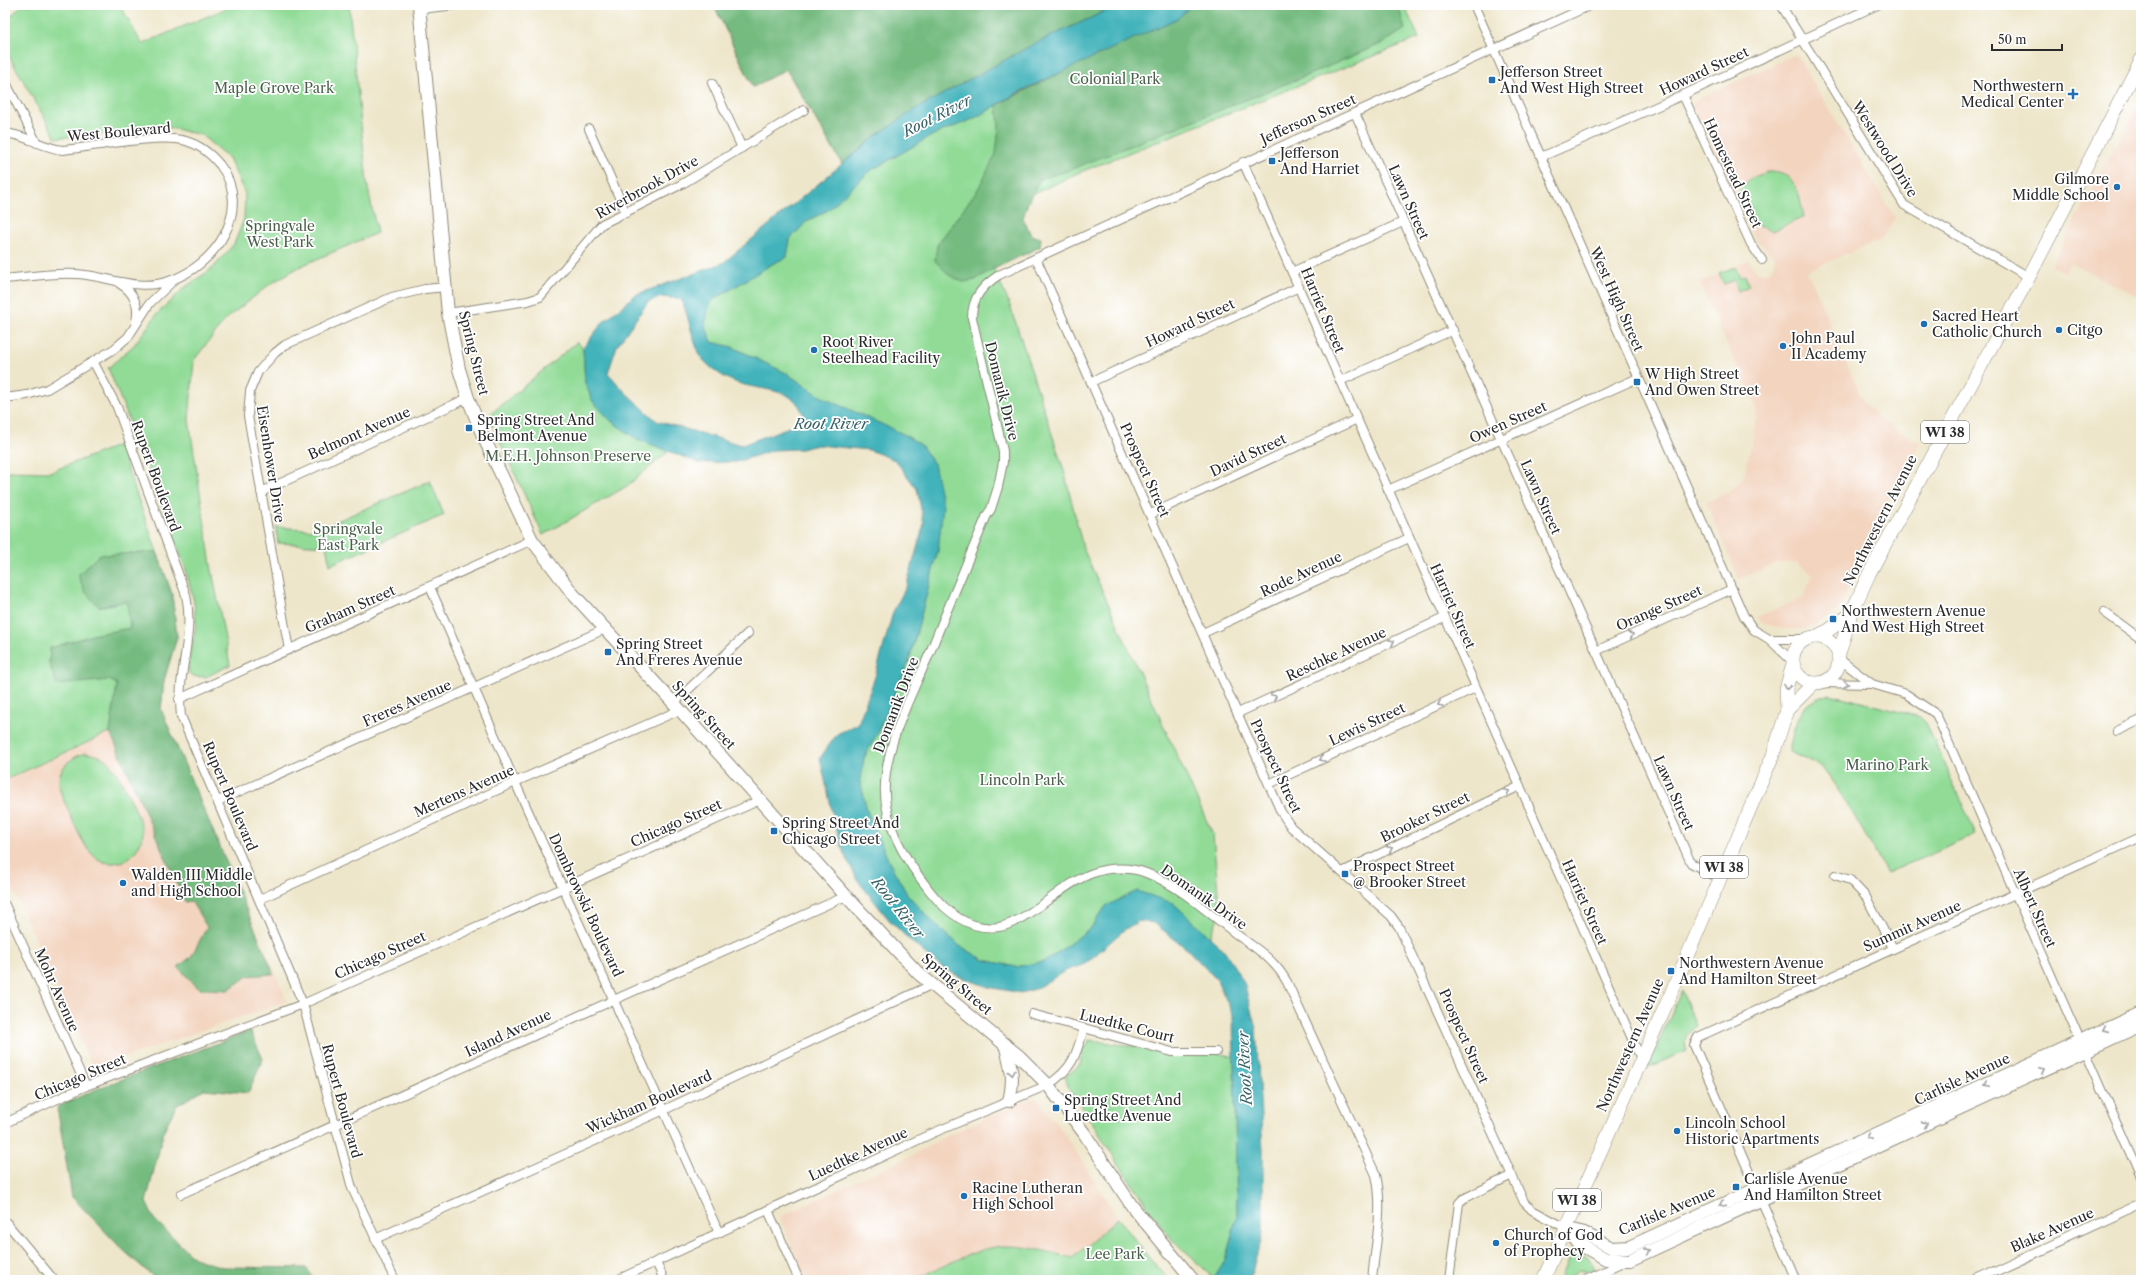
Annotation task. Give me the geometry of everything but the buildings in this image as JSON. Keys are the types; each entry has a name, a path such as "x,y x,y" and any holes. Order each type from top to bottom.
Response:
{"main road":[{"name":"Spring Street","path":"419,7 448,313 459,369 468,398 483,436 532,540 574,594 846,896 932,986 1006,1044 1048,1085 1084,1133 1132,1206 1192,1279"},
{"name":"Northwestern Avenue","path":"1838,658 1851,614 1869,574 2029,277 2141,60"},
{"name":"Northwestern Avenue","path":"1811,638 1829,630 1851,614"},
{"path":"1811,638 1829,642 1834,647 1838,658"},
{"name":"WI 38","path":"1793,663 1796,649 1811,638"},
{"name":"WI 38","path":"1818,683 1834,675 1838,668 1838,658"},
{"name":"Northwestern Avenue","path":"1542,1280 1641,1059 1773,754 1787,710 1786,689 1793,663"},
{"path":"1793,663 1800,677 1818,683"},
{"name":"Northwestern Avenue","path":"1787,710 1818,683"},
{"name":"Carlisle Avenue","path":"1566,1228 1584,1233 1612,1248 1623,1249 1760,1193 1941,1111 2084,1045 2141,1013"},
{"name":"Carlisle Avenue","path":"2084,1045 2141,1026"},
{"path":"1006,1044 1014,1082 1009,1101"},
{"name":"Carlisle Avenue","path":"1566,1228 1579,1244 1606,1259 1630,1260 1760,1193"}],"street":[{"path":"419,7 456,5"},
{"name":"West High Street","path":"1474,5 1744,616 1754,630 1769,639 1793,663"},
{"name":"Jefferson Street","path":"1036,258 1591,5"},
{"name":"Westwood Drive","path":"1781,5 1904,205 2029,277"},
{"name":"Howard Street","path":"1541,157 1683,95 1877,5"},
{"path":"5,81 37,143"},
{"path":"712,83 742,148"},
{"name":"Homestead Street","path":"1683,95 1751,244 1762,260"},
{"name":"Riverbrook Drive","path":"448,313 528,301 540,297 596,230 608,221 682,184 804,110"},
{"name":"Lawn Street","path":"1355,113 1691,863 1719,878"},
{"path":"589,129 626,213"},
{"name":"West Boulevard","path":"5,133 20,136 52,149 63,150 157,139 170,139 187,141 207,152 222,168 231,188 233,200 231,220 222,241 212,253 184,274"},
{"name":"Harriet Street","path":"1244,162 1444,618 1641,1059"},
{"path":"1292,272 1403,222"},
{"name":"Prospect Street","path":"1036,258 1151,514 1281,812 1291,827 1391,916 1399,927 1527,1206 1566,1228"},
{"name":"Domanik Drive","path":"1036,258 990,281 983,288 974,303 973,328 1001,441 1003,462 991,509 909,702 888,760 886,804 892,827 902,850 915,872 945,909 960,919 980,927 1000,927 1016,920 1076,880 1094,872 1129,869 1144,872 1170,884 1271,961 1287,982 1376,1175 1380,1192 1380,1205 1372,1280"},
{"path":"5,279 76,273 130,285 150,285 170,281 184,274"},
{"path":"5,398 27,395 47,389 94,363 119,346 158,294 184,274"},
{"path":"115,282 127,289 134,298 138,311 134,327"},
{"name":"Eisenhower Drive","path":"289,650 248,416 248,404 252,384 265,362 285,345 379,302 406,293 446,287"},
{"name":"Howard Street","path":"1092,382 1299,287"},
{"path":"1340,381 1453,330"},
{"name":"Rupert Boulevard","path":"94,363 117,407 186,595 189,613 189,630 179,699 181,716 260,899 303,1004 352,1188 395,1280"},
{"name":"Owen Street","path":"1388,490 1638,378"},
{"name":"Belmont Avenue","path":"261,492 468,398"},
{"name":"David Street","path":"1151,514 1357,420"},
{"name":"Rode Avenue","path":"1203,633 1409,538"},
{"name":"Graham Street","path":"179,699 532,540"},
{"name":"Dombrowski Boulevard","path":"430,587 475,687 515,782 615,998 719,1233"},
{"name":"Orange Street","path":"1596,651 1732,589"},
{"path":"2104,612 2141,639"},
{"name":"Reschke Avenue","path":"1238,713 1444,618"},
{"name":"Freres Avenue","path":"218,801 605,629"},
{"name":"Mertens Avenue","path":"260,899 677,707 748,633"},
{"path":"1769,639 1811,638"},
{"name":"Albert Street","path":"1838,658 1872,684"},
{"name":"Albert Street","path":"1818,683 1872,684 1906,694 1936,714 2015,895 2084,1045 2141,1179"},
{"name":"Lewis Street","path":"1269,784 1475,688"},
{"path":"2117,731 2141,720"},
{"name":"Brooker Street","path":"1342,872 1520,786"},
{"name":"Chicago Street","path":"5,1123 86,1086 303,1004 760,800"},
{"name":"Summit Avenue","path":"1760,1193 1694,1045 1695,1040 1703,1033 2015,895 2141,837"},
{"path":"1835,875 1850,880 1866,897 1893,948"},
{"name":"Island Avenue","path":"181,1194 336,1126 615,998 846,896"},
{"name":"Mohr Avenue","path":"5,905 86,1086"},
{"name":"Wickham Boulevard","path":"375,1239 664,1110 932,986"},
{"name":"Luedtke Court","path":"1032,1014 1172,1052 1216,1052"},
{"name":"Luedtke Avenue","path":"616,1280 933,1133 1048,1085 1060,1077 1072,1064 1084,1028"},
{"path":"1449,1280 1459,1203 1463,1199 1512,1175"},
{"path":"1760,1193 1796,1280"},
{"name":"Blake Avenue","path":"1975,1280 2141,1204"},
{"path":"768,1210 799,1280"},
{"path":"5,1221 54,1280"},
{"path":"1586,1280 1630,1260"},
{"path":"656,1262 664,1280"}],"shaded area":[{"name":"John Paul II Academy","path":"1796,54 1895,218 1882,239 1807,271 1864,404 1882,421 1920,443 1880,516 1840,607 1826,619 1814,625 1801,629 1783,629 1763,623 1757,617 1803,598 1813,575 1797,563 1777,563 1739,579 1706,502 1729,492 1744,477 1753,438 1757,410 1699,283 1749,260 1753,268 1758,272 1767,273 1773,269 1775,260 1772,254 1756,240 1692,104 1697,99"},
{"name":"Gilmore Middle School","path":"2136,109 2141,112 2141,298 2070,263 2064,273 2051,265"},
{"name":"Walden III Middle and High School","path":"161,709 287,1001 93,1068 5,871 5,780"},
{"name":"Racine Lutheran High School","path":"1036,1098 1064,1133 1118,1218 1073,1258 1018,1247 1003,1246 989,1249 913,1280 807,1280 779,1217 915,1154 942,1138 1013,1106"}],"green space":[{"name":"Maple Grove Park","path":"22,5 120,5 142,44 234,5 349,5 367,183 377,233 301,266 270,284 226,319 194,360 189,420 211,565 230,665 206,677 192,676 189,673 188,665 196,625 194,602 186,570 138,442 108,368 134,345 157,314 184,288 213,268 234,244 244,219 245,194 229,158 201,135 170,128 56,138 5,49 5,22"},
{"name":"Lincoln Park","path":"714,5 1404,5 1419,38 1078,173 1008,206 1028,252 994,269 1011,308 1065,474 1083,548 1213,835 1220,913 1210,937 1173,903 1106,906 1091,928 1046,961 1016,967 984,960 960,946 933,922 907,894 889,862 867,811 860,780 864,758 877,734 909,661 938,551 937,484 934,464 921,445 903,434 820,396 786,373 732,347 712,342 704,325 710,302 772,264 787,257 790,239 807,221 828,210 870,171 933,135 973,119 1035,84 1019,52 914,110 877,135 842,164 786,69 753,87"},
{"path":"714,5 1115,5 1095,16 1034,44 914,110 877,135 842,164 786,69 753,87"},
{"name":"Colonial Park","path":"1192,5 1398,5 1405,29 1383,43 1313,73 1067,171 1040,179 1028,202 1023,218 1031,235 1041,238 1040,247 993,269 975,280 963,282 949,275 935,261 937,245 978,189 996,154 999,126 997,105 1076,65 1178,18"},
{"path":"1768,172 1785,175 1791,179 1798,191 1804,217 1773,231 1755,225 1739,190 1751,178"},
{"path":"1735,267 1740,277 1745,275 1749,286 1738,291 1734,280 1724,284 1719,273"},
{"name":"M.E.H. Johnson Preserve","path":"577,342 583,348 585,383 611,421 637,439 669,451 627,486 543,535 488,416"},
{"path":"119,445 172,594 177,637 164,680 161,709 5,780 5,471 50,472"},
{"name":"Springvale East Park","path":"430,481 444,515 330,565 326,546 278,543 276,527 316,530"},
{"path":"157,552 172,594 177,637 164,680 161,709 274,974 248,976 228,990 199,989 178,967 191,957 207,927 191,901 185,902 110,732 117,684 109,680 57,685 49,663 50,648 92,635 130,628 127,601 99,607 85,592 78,575 99,555"},
{"name":"Marino Park","path":"1830,694 1920,717 1926,723 1976,835 1887,873 1844,798 1821,766 1789,752 1799,715 1810,702"},
{"path":"85,753 93,754 105,759 110,764 122,782 139,818 143,834 142,839 134,853 123,861 109,863 101,861 94,856 82,840 61,795 59,777 63,768 75,757"},
{"path":"1682,990 1696,1026 1686,1036 1685,1043 1687,1051 1647,1068"},
{"path":"250,1031 263,1059 248,1093 204,1089 176,1106 164,1130 146,1202 154,1219 194,1258 222,1267 306,1268 316,1280 157,1280 122,1249 72,1197 57,1107 99,1088"},
{"path":"1089,1040 1172,1052 1216,1052 1234,1057 1237,1216 1225,1261 1214,1279 1177,1245 1166,1232 1140,1196 1067,1086 1065,1080 1067,1075 1080,1065 1083,1048 1088,1045"},
{"name":"Lee Park","path":"1118,1218 1150,1259 1170,1280 1006,1280 996,1278 989,1280 913,1280 969,1255 1003,1246 1029,1248 1073,1258"},
{"path":"1576,1252 1589,1259 1595,1271 1579,1270 1574,1274 1571,1280 1559,1280 1570,1256"}],"water":[{"name":"Root River","path":"1115,5 1192,5 1178,18 1021,91 973,119 933,135 870,171 828,210 807,221 790,239 787,257 772,264 710,302 705,325 712,342 732,347 786,373 820,396 903,434 921,445 934,464 943,505 938,551 909,661 877,734 864,758 860,780 867,811 889,862 907,894 933,922 960,946 984,960 1016,967 1046,961 1091,928 1106,906 1137,891 1173,903 1225,951 1244,983 1256,1028 1263,1151 1263,1233 1252,1272 1247,1280 1213,1280 1225,1261 1237,1216 1233,1015 1217,980 1187,949 1154,923 1139,921 1124,930 1085,964 1065,971 1035,989 1021,993 988,987 958,976 941,967 916,946 890,921 858,881 844,854 834,820 820,758 837,734 858,724 875,677 893,612 906,587 924,524 917,489 895,460 869,450 818,445 801,449 774,450 736,462 699,463 637,439 611,421 593,402 585,383 583,348 603,322 635,295 723,263 877,135 914,110 1034,44 1095,16","holes":["661,297 681,299 697,349 705,362 719,374 731,380 742,384 776,391 791,397 802,412 807,424 789,427 742,445 657,421 626,393 608,373 617,346 648,302"]}],"place":[{"name":"Jefferson Street And West High Street","path":"1492,80"},
{"name":"Northwestern Medical Center","path":"2073,94"},
{"name":"Jefferson And Harriet","path":"1272,161"},
{"name":"Gilmore Middle School","path":"2117,187"},
{"name":"Sacred Heart Catholic Church","path":"1924,324"},
{"name":"Citgo","path":"2059,330"},
{"name":"John Paul II Academy","path":"1783,346"},
{"name":"Root River Steelhead Facility","path":"814,350"},
{"name":"W High Street And Owen Street","path":"1637,382"},
{"name":"Spring Street And Belmont Avenue","path":"469,428"},
{"name":"Northwestern Avenue And West High Street","path":"1833,619"},
{"name":"Spring Street And Freres Avenue","path":"608,652"},
{"name":"Spring Street And Chicago Street","path":"774,831"},
{"name":"Prospect Street @ Brooker Street","path":"1345,874"},
{"name":"Walden III Middle and High School","path":"123,883"},
{"name":"Northwestern Avenue And Hamilton Street","path":"1671,971"},
{"name":"Spring Street And Luedtke Avenue","path":"1056,1108"},
{"name":"Lincoln School Historic Apartments","path":"1677,1131"},
{"name":"Carlisle Avenue And Hamilton Street","path":"1736,1187"},
{"name":"Racine Lutheran High School","path":"964,1196"},
{"name":"Church of God of Prophecy","path":"1496,1243"}],"park label":[{"name":"Springvale West Park","path":"280,234"}]}
